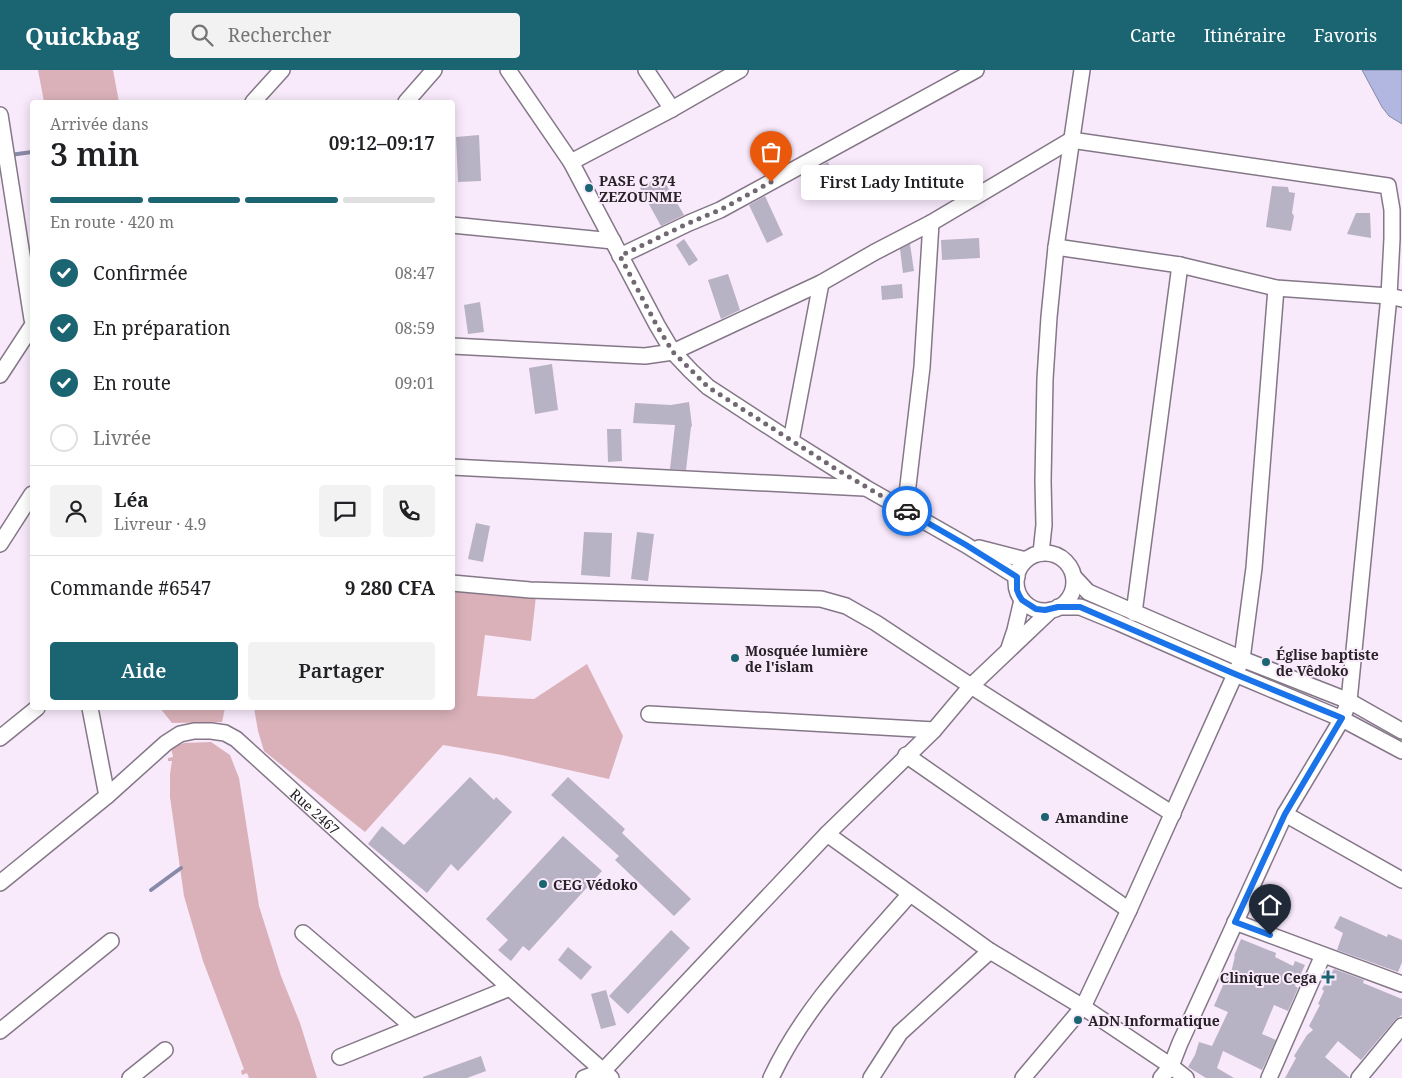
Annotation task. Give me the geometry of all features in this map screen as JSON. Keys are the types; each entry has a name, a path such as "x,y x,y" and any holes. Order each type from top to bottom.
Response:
{"street":[{"path":"255,100 282,70"},
{"path":"408,100 434,70"},
{"path":"508,70 570,162 657,326 673,352 708,387 866,488 966,545 1017,577"},
{"path":"646,70 672,109"},
{"path":"570,162 672,109 740,70"},
{"path":"620,256 720,210 976,70"},
{"path":"1046,554 1043,481 1045,379 1049,317 1056,247 1082,70"},
{"path":"0,115 4,174 30,309"},
{"path":"455,346 645,356 673,352 821,283 931,223 1071,140 1388,186 1392,210 1396,297 1349,701 1342,718 1285,814 1171,1066 1161,1078"},
{"path":"905,510 922,367 931,223"},
{"path":"455,224 613,241"},
{"path":"1056,247 1180,265 1276,288 1396,297"},
{"path":"1134,613 1180,265"},
{"path":"791,441 821,283"},
{"path":"1023,1078 1083,1007 1173,814 1242,658 1254,568 1276,288"},
{"path":"0,375 30,329"},
{"path":"455,468 866,488"},
{"path":"0,544 30,497"},
{"path":"966,545 1026,560"},
{"path":"1402,731 1349,701 1134,613 1088,592 1074,577 1069,565 1064,560 1046,554 1030,557 1019,570 1017,590 1022,600 1036,609 1080,607 1342,718 1402,751"},
{"path":"584,1078 607,1074 827,834 906,755 934,730 971,686 1008,649 1054,608 1067,600 1071,594 1074,577"},
{"path":"455,583 530,590 820,599 846,606 1173,814"},
{"path":"1008,649 1015,630 1022,600"},
{"path":"0,738 35,710"},
{"path":"90,710 107,796"},
{"path":"649,714 934,730"},
{"name":"Rue 2467","path":"0,883 107,796 166,743 180,734 194,731 225,733 236,739 607,1074"},
{"path":"906,755 1129,910"},
{"path":"1285,814 1402,880"},
{"path":"827,834 990,951 1083,1007 1186,1078"},
{"path":"770,1078 806,1016 824,992 910,894"},
{"path":"1235,922 1402,984"},
{"path":"303,933 413,1027"},
{"path":"0,1031 110,941"},
{"path":"871,1078 900,1033 990,951"},
{"path":"1269,1078 1323,955"},
{"path":"340,1057 510,988"},
{"path":"1359,1078 1402,1026"},
{"path":"130,1078 165,1050"}],"shaded area":[{"path":"38,70 113,70 119,100 44,100"},
{"path":"455,587 536,596 531,641 485,635 477,696 534,699 587,664 623,736 609,779 502,755 443,745 365,832 264,751 254,710 455,710"},
{"path":"162,710 225,710 222,722 172,723"},
{"path":"211,742 230,755 239,778 259,906 281,976 300,1023 317,1078 249,1078 247,1073 242,1075 241,1071 244,1069 203,961 184,896 170,797 172,761 168,761 168,758 173,757 171,747 184,743"}],"water":[{"path":"1362,70 1402,70 1402,124 1389,116 1382,107"}],"building":[{"path":"479,135 481,181 458,182 456,137"},
{"path":"828,162 840,187 828,193 816,168"},
{"path":"661,176 684,215 661,226 640,188"},
{"path":"1272,186 1288,187 1289,192 1295,193 1291,231 1266,227"},
{"path":"765,196 783,235 767,243 749,205"},
{"path":"1356,213 1370,213 1371,238 1347,234"},
{"path":"979,238 980,258 942,260 941,240"},
{"path":"684,239 698,260 689,266 676,245"},
{"path":"910,244 914,271 903,273 900,249"},
{"path":"728,274 740,310 721,319 708,280"},
{"path":"902,284 903,298 882,300 881,286"},
{"path":"480,302 484,332 468,334 464,305"},
{"path":"552,364 558,410 535,414 529,368"},
{"path":"689,402 692,426 686,470 670,469 675,425 633,423 635,403 671,405"},
{"path":"607,429 621,429 622,461 608,462"},
{"path":"476,523 490,526 483,562 468,559"},
{"path":"584,532 612,533 610,577 581,575"},
{"path":"637,532 654,534 648,581 631,579"},
{"path":"470,777 494,800 496,797 512,812 458,871 451,864 427,893 368,844 382,826 404,845"},
{"path":"568,777 625,829 622,833 691,899 674,916 615,860 619,856 551,795"},
{"path":"563,836 602,871 529,951 523,946 511,961 498,950 508,940 486,919"},
{"path":"1340,916 1387,937 1388,934 1402,940 1402,962 1398,972 1337,950 1343,933 1334,928"},
{"path":"671,930 690,948 628,1014 609,996"},
{"path":"1241,939 1276,953 1275,957 1293,966 1295,961 1305,965 1295,986 1298,988 1288,1011 1274,1005 1262,1034 1276,1040 1262,1070 1223,1051 1217,1068 1234,1078 1206,1078 1188,1067 1195,1055 1199,1042 1212,1046 1228,1012 1214,1006 1227,976 1230,977 1234,956"},
{"path":"568,947 592,967 581,980 558,960"},
{"path":"1334,969 1364,980 1363,983 1402,999 1402,1015 1395,1020 1361,1060 1338,1041 1325,1057 1350,1078 1285,1078 1296,1058 1294,1056 1307,1035 1313,1030 1309,1026 1320,1005 1318,1004 1324,991 1322,989"},
{"path":"606,990 616,1025 601,1029 591,994"},
{"path":"481,1056 486,1071 467,1078 423,1078 423,1077"}],"waterway":[{"path":"10,155 30,152"},
{"path":"151,890 181,868"}],"way so far":[{"path":"771,182 720,210 620,256 673,352 708,387 866,488 907,511"}],"place":[{"name":"First Lady Intitute","path":"771,182"},
{"name":"PASE C 374 ZEZOUNME","path":"589,188"},
{"name":"Mosquée lumière de l'islam","path":"735,658"},
{"name":"Église baptiste de Vêdoko","path":"1266,662"},
{"name":"Amandine","path":"1045,817"},
{"name":"CEG Védoko","path":"543,884"},
{"name":"Clinique Cega","path":"1328,977"},
{"name":"ADN Informatique","path":"1078,1020"}],"route":[{"path":"907,511 1017,577 1019,595 1028,605 1036,609 1051,610 1058,607 1080,607 1342,718 1285,814 1235,922 1270,935"}]}
